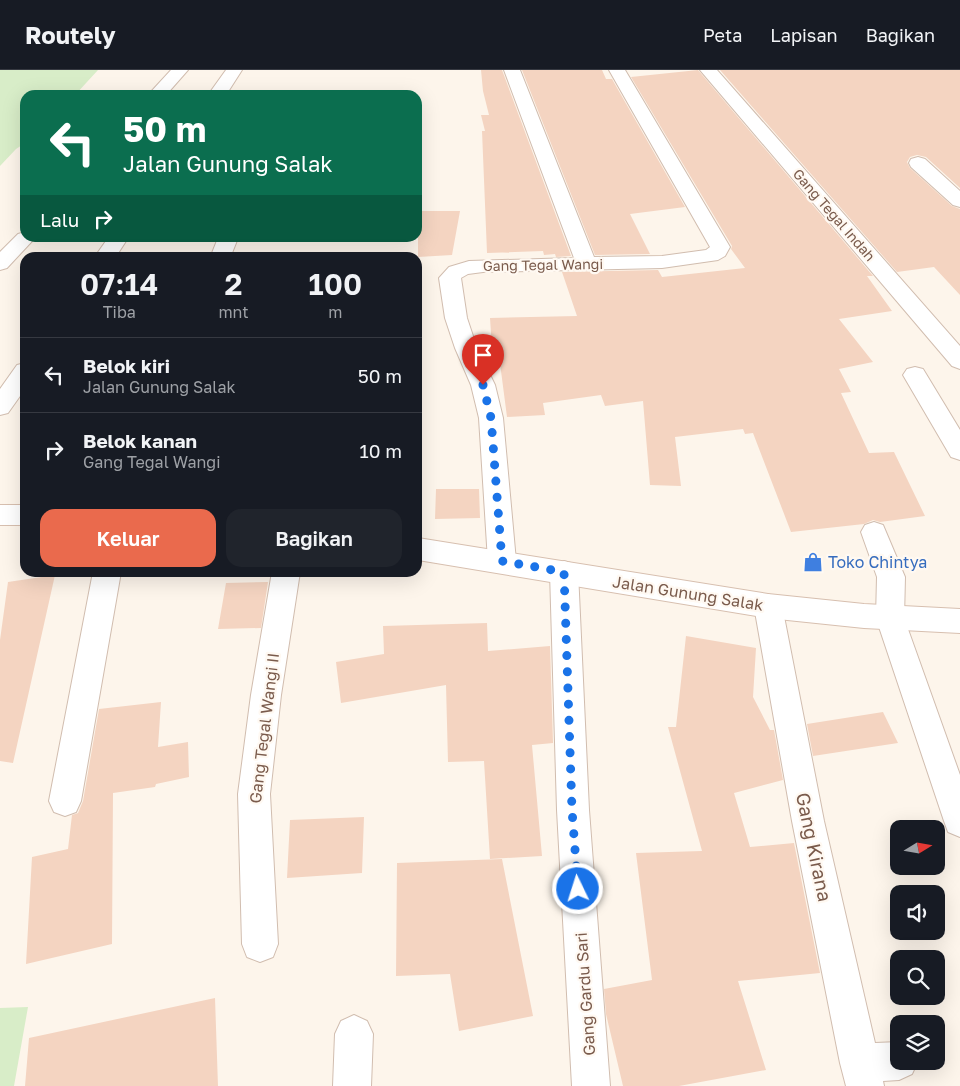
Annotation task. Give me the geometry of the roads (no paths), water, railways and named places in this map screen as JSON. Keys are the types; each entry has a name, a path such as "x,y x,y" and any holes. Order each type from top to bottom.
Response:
{"street":[{"path":"162,90 180,70"},
{"path":"220,90 234,70"},
{"path":"512,70 587,265"},
{"name":"Gang Tegal Wangi","path":"502,561 491,418 483,385 456,318 450,278 453,273 464,267 662,262 711,256 718,252 720,247 617,70"},
{"name":"Gang Tegal Indah","path":"708,70 960,361"},
{"path":"918,163 960,201"},
{"path":"0,264 21,242"},
{"path":"915,375 960,451"},
{"path":"0,407 20,378"},
{"path":"0,515 20,515"},
{"path":"874,532 891,577 890,618 960,821"},
{"name":"Jalan Gunung Salak","path":"422,550 502,561 768,606 890,618 960,621"},
{"name":"Gang Gardu Sari","path":"564,572 572,810 590,1086"},
{"path":"65,801 106,577"},
{"name":"Gang Tegal Wangi II","path":"260,944 254,794 266,695 285,577"},
{"name":"Gang Kirana","path":"768,606 808,821 862,1075"},
{"path":"352,1086 354,1034"},
{"path":"862,1075 890,1064"}],"place":[{"name":"Toko Chintya","path":"813,562"}]}
